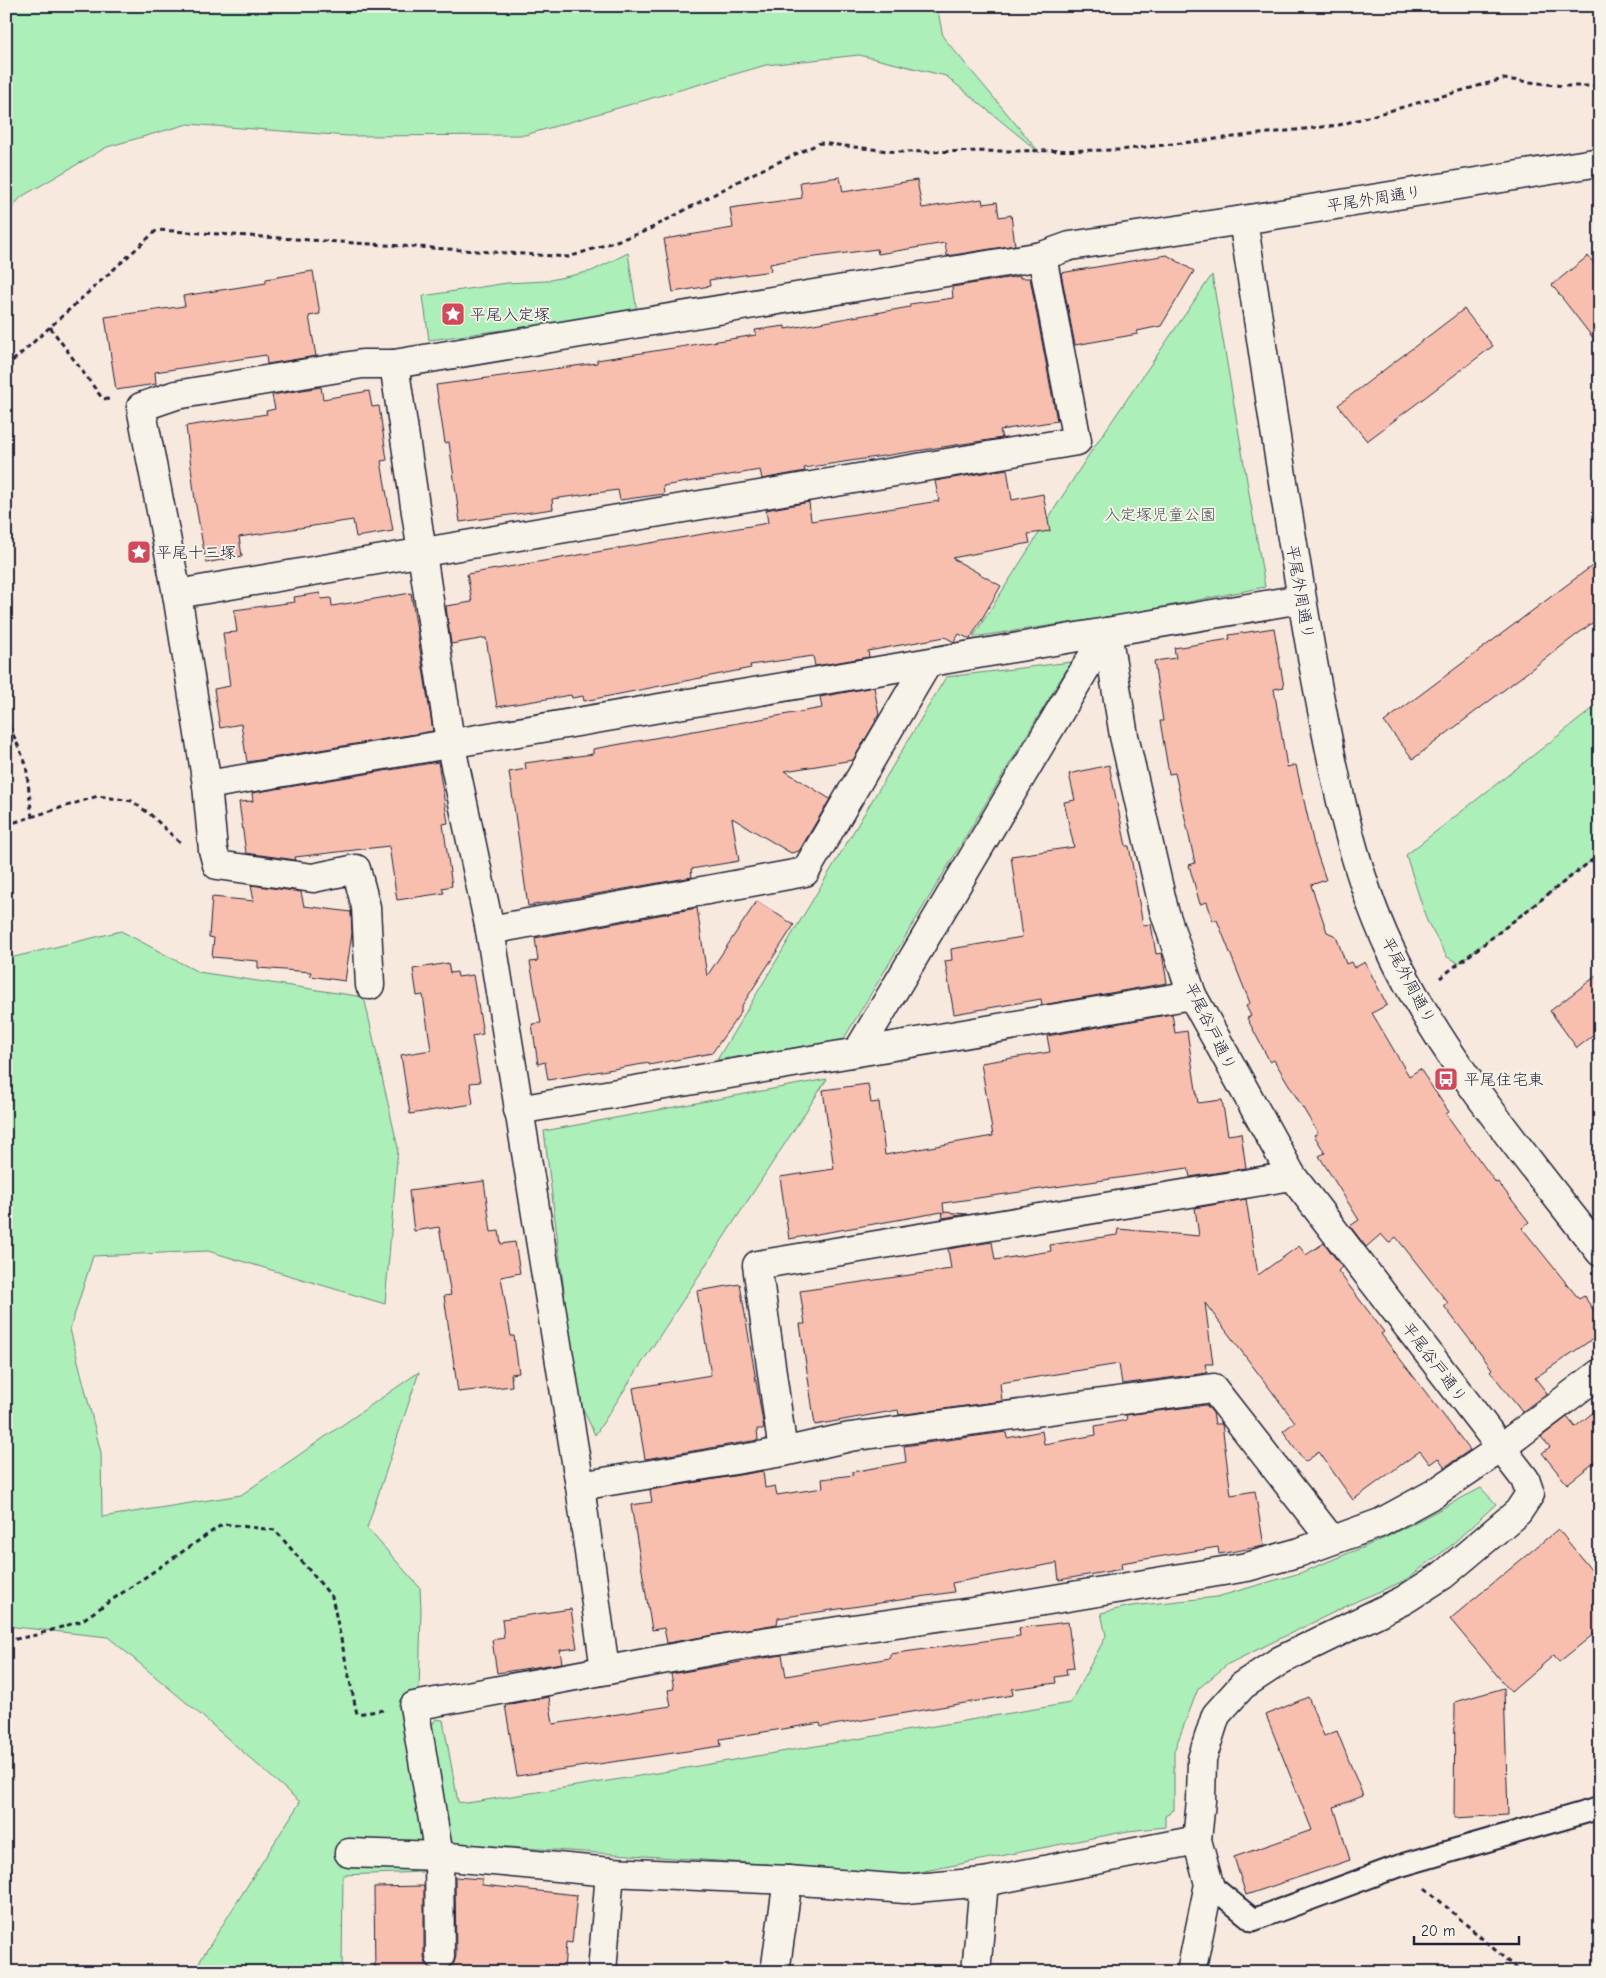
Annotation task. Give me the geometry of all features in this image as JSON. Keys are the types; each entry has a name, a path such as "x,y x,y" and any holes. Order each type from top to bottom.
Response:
{"street":[{"name":"平尾外周通り","path":"1600,162 1242,220 1302,599 1334,772 1366,890 1388,946 1413,994 1475,1091 1600,1252"},
{"path":"370,985 366,907 356,869 313,878 218,865 213,850 207,785 177,594 141,407 176,394 362,364 394,364 1042,256 1070,246 1242,220"},
{"path":"177,594 1077,441 1042,256"},
{"path":"394,364 450,742 490,930 580,1486 605,1670"},
{"path":"207,785 450,742 927,664 1302,599"},
{"path":"858,1051 1107,632"},
{"name":"平尾谷戸通り","path":"1107,632 1124,736 1164,910 1192,995 1292,1176 1525,1479 1530,1494 1518,1512 1443,1575 1404,1600 1281,1660 1242,1685 1216,1715 1202,1759 1201,1800 1197,1840 1209,1884 1191,1972"},
{"path":"490,930 805,872 927,664"},
{"path":"518,1110 1192,995"},
{"path":"783,1452 757,1265 1292,1176"},
{"path":"440,1956 439,1856 414,1706 742,1645 1006,1607 1247,1566 1300,1552 1331,1539 1380,1523 1434,1493 1501,1448 1600,1374"},
{"path":"580,1486 783,1452 850,1437 1213,1388 1331,1539"},
{"path":"349,1853 439,1856 610,1872 788,1880 905,1890 984,1882 1197,1840"},
{"path":"602,1972 610,1872"},
{"path":"775,1972 788,1880"},
{"path":"976,1972 984,1882"}],"lane":[{"path":"1209,1884 1253,1920 1399,1866 1600,1808"}],"path":[{"path":"6,367 157,230 569,257 646,231 750,175 820,143 898,152 1120,150 1339,125 1503,79 1564,86 1600,86"},
{"path":"50,327 102,398 141,407"},
{"path":"6,718 26,764 32,818"},
{"path":"6,825 98,796 132,801 151,815 183,847 213,850"},
{"path":"1437,980 1600,854"},
{"path":"6,1640 36,1635 80,1621 223,1524 275,1530 332,1597 357,1714 414,1706"},
{"path":"1399,1866 1520,1972"}],"green space":[{"path":"6,6 937,6 943,37 1040,153 946,76 859,55 766,65 525,135 348,136 188,124 107,147 21,197 6,215"},
{"path":"628,253 637,312 429,340 423,296 507,283 546,281 592,271"},
{"name":"入定塚児童公園","path":"1212,275 1265,587 1116,616 973,637 1088,456"},
{"path":"1071,662 843,1040 717,1060 946,677"},
{"path":"1600,703 1600,854 1459,963 1447,957 1427,921 1406,855"},
{"path":"121,931 198,972 364,997 398,1148 385,1304 208,1251 93,1256 70,1329 101,1453 102,1517 241,1495 419,1372 367,1528 420,1588 419,1693 438,1856 423,1872 343,1875 342,1972 193,1972 300,1802 108,1637 6,1626 6,959"},
{"path":"827,1079 595,1435 577,1396 544,1131"},
{"path":"1481,1488 1496,1504 1448,1548 1404,1581 1357,1601 1228,1664 1198,1689 1174,1751 1174,1810 1165,1815 1165,1827 1128,1831 899,1876 823,1868 450,1843 428,1731 436,1719 443,1720 458,1802 467,1803 627,1778 1070,1703 1106,1636 1101,1613 1131,1606 1217,1597 1300,1573 1383,1539"}],"building":[{"path":"840,177 843,192 917,180 922,208 982,199 983,204 997,202 999,217 1011,215 1015,245 947,256 945,243 878,254 877,249 785,261 770,264 771,271 709,280 710,286 673,292 664,239 733,228 730,208 802,198 800,182"},
{"path":"1167,255 1194,271 1161,326 1137,331 1138,334 1075,345 1061,273"},
{"path":"1588,256 1600,271 1600,347 1552,285"},
{"path":"313,271 320,314 309,316 316,356 267,364 266,355 155,372 156,384 116,390 105,317 185,306 183,296 266,283 266,279"},
{"path":"1020,276 1020,278 1030,278 1057,421 1000,430 1002,438 804,468 805,471 762,479 760,470 663,486 664,494 620,500 618,490 552,499 553,509 460,522 449,442 445,443 436,385 597,363 597,360 756,335 755,330 785,326 785,329 910,307 910,304 953,298 952,287"},
{"path":"1464,309 1493,346 1367,441 1338,405"},
{"path":"321,387 323,399 369,391 372,407 379,406 387,460 381,461 393,531 356,537 353,520 239,537 242,556 206,563 195,500 186,426 267,414 266,411 275,409 272,395"},
{"path":"1007,469 1012,500 1043,494 1050,531 1028,534 1030,543 952,558 1001,586 970,639 959,634 954,642 945,637 868,651 869,657 815,666 813,656 750,665 751,668 584,701 583,696 572,698 571,695 497,707 486,638 451,644 446,606 472,602 467,574 768,523 766,510 809,502 811,521 939,501 935,481"},
{"path":"1600,560 1600,617 1413,759 1384,722"},
{"path":"320,593 321,599 331,598 332,606 411,593 433,731 247,762 241,724 220,728 214,689 230,686 223,633 237,632 234,610 295,602 294,597"},
{"path":"1274,628 1284,687 1274,689 1287,767 1296,765 1314,845 1326,880 1311,885 1327,932 1336,936 1346,964 1351,962 1354,968 1365,962 1387,1005 1372,1013 1409,1076 1420,1069 1449,1112 1446,1114 1496,1183 1498,1182 1529,1222 1522,1228 1579,1299 1584,1296 1600,1320 1600,1334 1535,1378 1547,1393 1522,1412 1444,1306 1448,1303 1396,1237 1389,1243 1381,1234 1366,1247 1350,1226 1359,1220 1319,1156 1325,1153 1314,1135 1318,1133 1274,1060 1270,1062 1247,1018 1251,1016 1246,1006 1250,1003 1217,920 1213,921 1207,902 1200,904 1189,865 1195,863 1175,773 1169,774 1160,721 1163,721 1154,661 1176,658 1174,648 1230,639 1229,635"},
{"path":"874,687 879,715 875,718 876,721 853,760 785,771 830,799 799,851 791,853 732,818 739,861 691,869 692,877 528,906 509,772 526,769 525,763 593,754 593,749 822,708 820,697"},
{"path":"438,762 448,823 443,824 452,886 442,888 444,893 397,900 389,846 295,857 296,860 246,853 239,802 253,801 252,793"},
{"path":"1109,765 1126,846 1129,846 1143,925 1151,924 1156,954 1162,953 1167,983 1042,1005 1041,999 954,1014 945,961 952,960 951,949 1022,937 1011,856 1074,847 1064,802 1075,800 1069,774"},
{"path":"251,885 301,892 304,906 351,912 352,933 345,981 310,976 311,972 258,968 258,961 212,957 214,938 209,937 212,897 254,901"},
{"path":"757,901 794,925 741,1007 741,1012 712,1053 649,1065 649,1063 548,1080 545,1062 538,1064 532,1024 541,1023 530,962 538,961 535,938 697,908 707,976"},
{"path":"448,963 450,973 457,972 458,977 473,975 483,1034 472,1036 480,1082 470,1083 473,1104 410,1114 401,1055 431,1050 423,995 417,996 413,969"},
{"path":"1600,973 1600,1030 1577,1048 1550,1011"},
{"path":"1172,1014 1175,1033 1187,1031 1198,1103 1222,1100 1228,1135 1241,1133 1246,1168 1190,1177 1188,1168 943,1203 944,1212 967,1214 943,1218 942,1212 789,1239 780,1177 834,1169 823,1090 868,1084 871,1103 879,1102 885,1155 993,1136 981,1063 1050,1052 1047,1036"},
{"path":"484,1181 491,1232 499,1231 501,1244 515,1242 520,1273 501,1277 511,1336 514,1336 519,1373 511,1374 512,1386 458,1392 444,1296 451,1295 439,1227 414,1231 409,1191"},
{"path":"1246,1199 1258,1275 1299,1246 1306,1255 1324,1243 1342,1267 1338,1271 1384,1332 1381,1334 1470,1450 1445,1467 1438,1458 1430,1464 1420,1451 1353,1500 1319,1452 1305,1462 1283,1431 1295,1422 1205,1303 1213,1364 1205,1364 1207,1373 1122,1384 1119,1364 1000,1383 1002,1401 899,1415 898,1410 815,1425 800,1324 805,1324 800,1291 951,1269 948,1249 992,1242 995,1260 1051,1251 1050,1245 1117,1235 1118,1229 1199,1236 1195,1208"},
{"path":"740,1284 764,1429 757,1429 758,1440 645,1459 633,1388 711,1375 697,1291"},
{"path":"1206,1405 1213,1413 1215,1424 1222,1424 1231,1495 1255,1491 1264,1546 1219,1554 1218,1547 1121,1563 1122,1569 1059,1580 1057,1563 952,1583 954,1592 778,1618 777,1624 667,1643 664,1628 652,1630 631,1505 652,1502 650,1490 763,1471 765,1488 775,1486 777,1495 823,1488 822,1479 853,1475 852,1472 906,1462 904,1446 1006,1432 1007,1438 1042,1431 1044,1444 1096,1435 1095,1426 1127,1420 1126,1415"},
{"path":"1600,1407 1600,1458 1567,1484 1542,1453 1550,1447 1541,1437 1567,1417 1575,1427"},
{"path":"1558,1529 1600,1581 1600,1629 1559,1662 1554,1655 1511,1692 1450,1619"},
{"path":"571,1609 577,1648 560,1650 562,1663 497,1673 492,1640 504,1638 502,1619"},
{"path":"1068,1622 1074,1668 1066,1669 1067,1675 1055,1677 1056,1683 1012,1689 1013,1695 821,1727 820,1723 720,1739 721,1746 517,1776 505,1705 549,1697 553,1724 671,1706 668,1690 674,1689 671,1674 782,1655 786,1676 890,1658 890,1654 1020,1636 1019,1628"},
{"path":"1504,1688 1508,1815 1454,1818 1455,1702"},
{"path":"1308,1697 1324,1736 1337,1731 1363,1796 1334,1807 1350,1860 1246,1895 1234,1857 1312,1830 1266,1715"},
{"path":"455,1877 482,1879 482,1885 577,1895 572,1943 566,1942 564,1972 441,1972 448,1969 454,1963 456,1956"},
{"path":"424,1886 424,1957 426,1964 432,1969 441,1972 375,1972 374,1887"}],"place":[{"name":"平尾入定塚","path":"453,314"},
{"name":"平尾十三塚","path":"139,552"},
{"name":"平尾住宅東","path":"1446,1079"}]}
